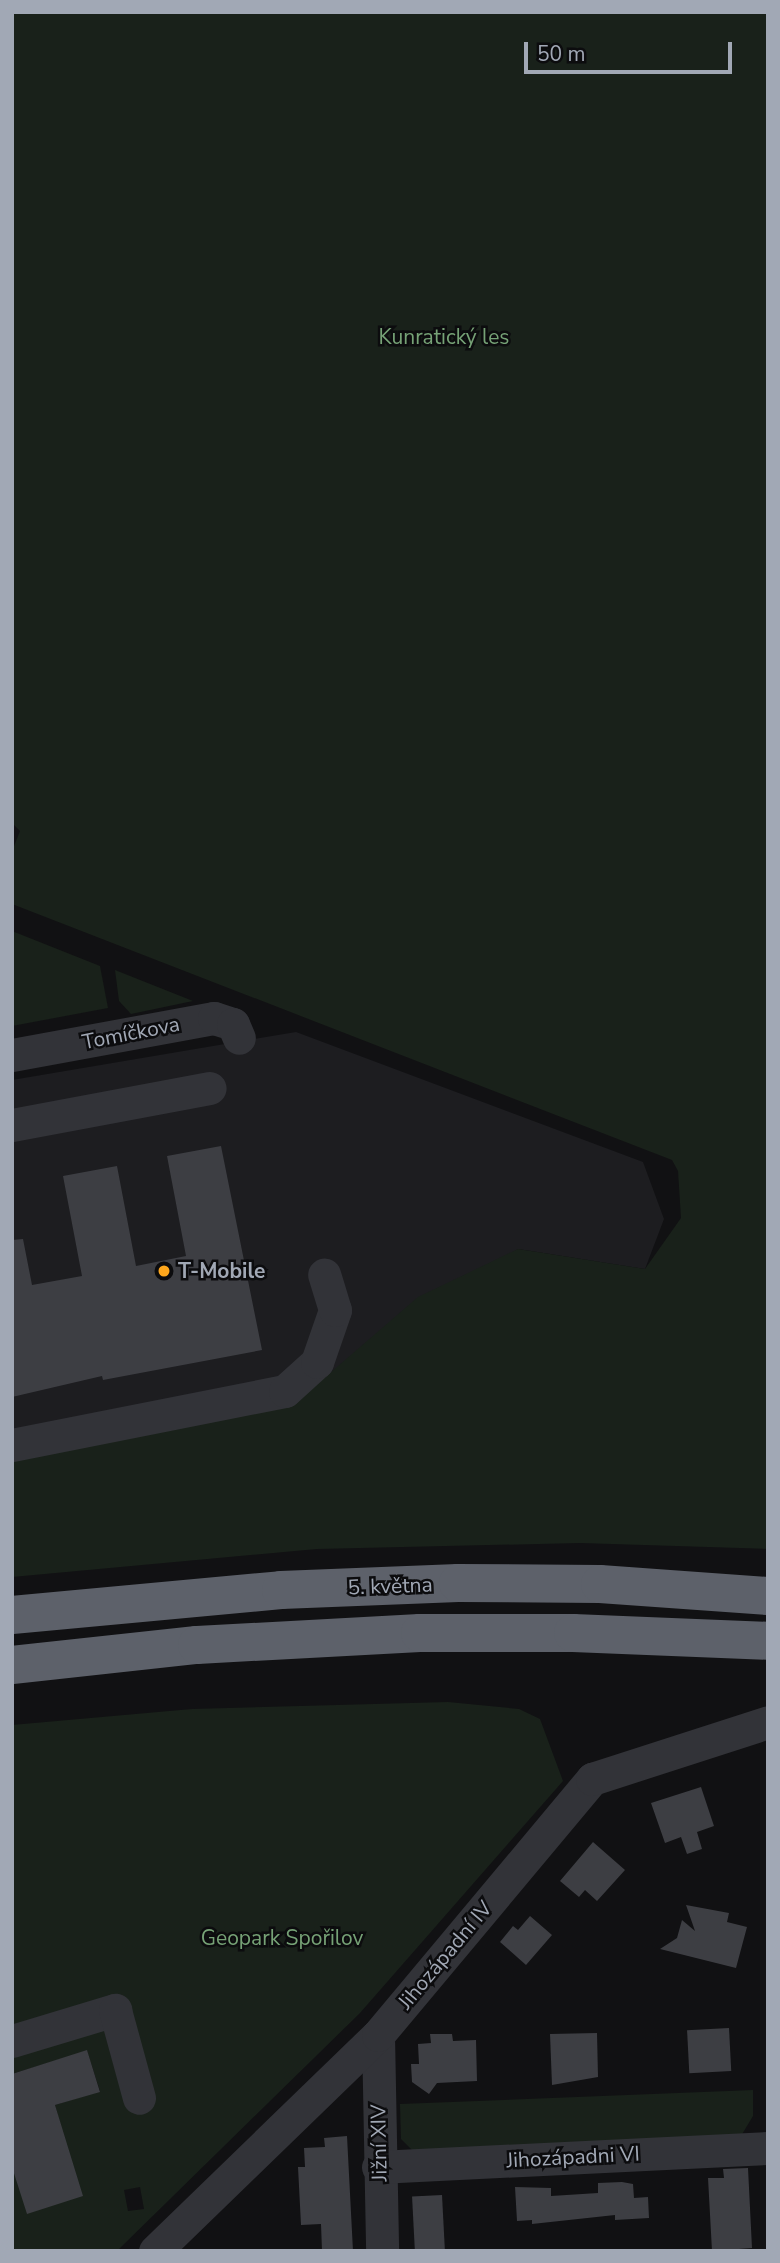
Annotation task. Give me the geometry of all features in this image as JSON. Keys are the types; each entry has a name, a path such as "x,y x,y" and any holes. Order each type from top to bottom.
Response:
{"highway":[{"name":"5. května","path":"12,1615 281,1590 458,1583 600,1584 768,1596"},
{"path":"600,1584 768,1583"},
{"path":"12,1665 197,1645 384,1634 573,1633 768,1641"}],"street":[{"name":"Tomíčkova","path":"12,1055 214,1018 233,1024 239,1038"},
{"path":"12,1125 210,1088"},
{"path":"12,1445 285,1391 317,1362 335,1310 324,1275"},
{"name":"Jihozápadní IV","path":"155,2251 378,2035 592,1779 768,1721"},
{"path":"12,2041 115,2010 139,2098"},
{"name":"Jižní XIV","path":"378,2035 378,2166 382,2251"},
{"name":"Jihozápadni VI","path":"378,2166 768,2147"}],"shaded area":[{"path":"296,1032 643,1162 664,1219 645,1269 518,1249 356,1354 301,1399 12,1445 12,1080"}],"green space":[{"name":"Kunratický les","path":"12,12 768,12 768,1549 580,1543 317,1549 12,1577 12,1459 300,1399 418,1297 518,1249 645,1269 681,1218 678,1171 672,1160 12,904 12,851 20,831 12,823"},
{"path":"12,931 100,966 108,1008 12,1026"},
{"path":"115,970 193,1001 131,1014 119,1001"},
{"name":"Geopark Spořilov","path":"448,1702 519,1709 540,1719 563,1781 360,2013 117,2251 12,2251 12,2167 61,2127 55,2105 100,2091 87,2051 12,2074 12,1725 192,1709","holes":["140,2187 144,2209 128,2211 124,2190"]},
{"path":"753,2090 753,2116 741,2136 415,2153 401,2139 400,2104"}],"building":[{"name":"T-Mobile","path":"221,1146 262,1350 103,1380 102,1376 12,1397 12,1240 23,1239 32,1285 82,1276 63,1176 117,1166 136,1266 186,1256 167,1156"},
{"path":"701,1787 714,1826 697,1832 702,1849 687,1854 681,1837 665,1843 651,1803"},
{"path":"593,1842 625,1870 597,1901 585,1890 579,1897 560,1881"},
{"path":"686,1905 729,1913 727,1922 747,1927 736,1968 660,1949 677,1938 682,1920 695,1931"},
{"path":"530,1916 552,1935 526,1965 500,1942 513,1926 518,1930"},
{"path":"729,2028 731,2071 689,2073 687,2030"},
{"path":"597,2033 598,2077 552,2085 550,2034"},
{"path":"430,2034 452,2034 453,2041 476,2040 477,2081 437,2083 429,2094 412,2082 411,2064 419,2064 418,2044 431,2043"},
{"path":"87,2050 100,2092 55,2105 83,2196 27,2214 12,2167 12,2074"},
{"path":"347,2136 353,2251 322,2251 321,2224 301,2225 298,2167 305,2167 304,2148 325,2147 324,2138"},
{"path":"748,2168 752,2248 712,2251 708,2178 724,2178 723,2169"},
{"path":"598,2183 633,2184 634,2198 648,2197 649,2218 615,2220 615,2215 532,2224 532,2220 517,2221 515,2187 551,2188 551,2196 598,2193"},
{"path":"442,2195 445,2251 415,2251 412,2197"}],"place":[{"name":"T-Mobile","path":"164,1271"}]}
